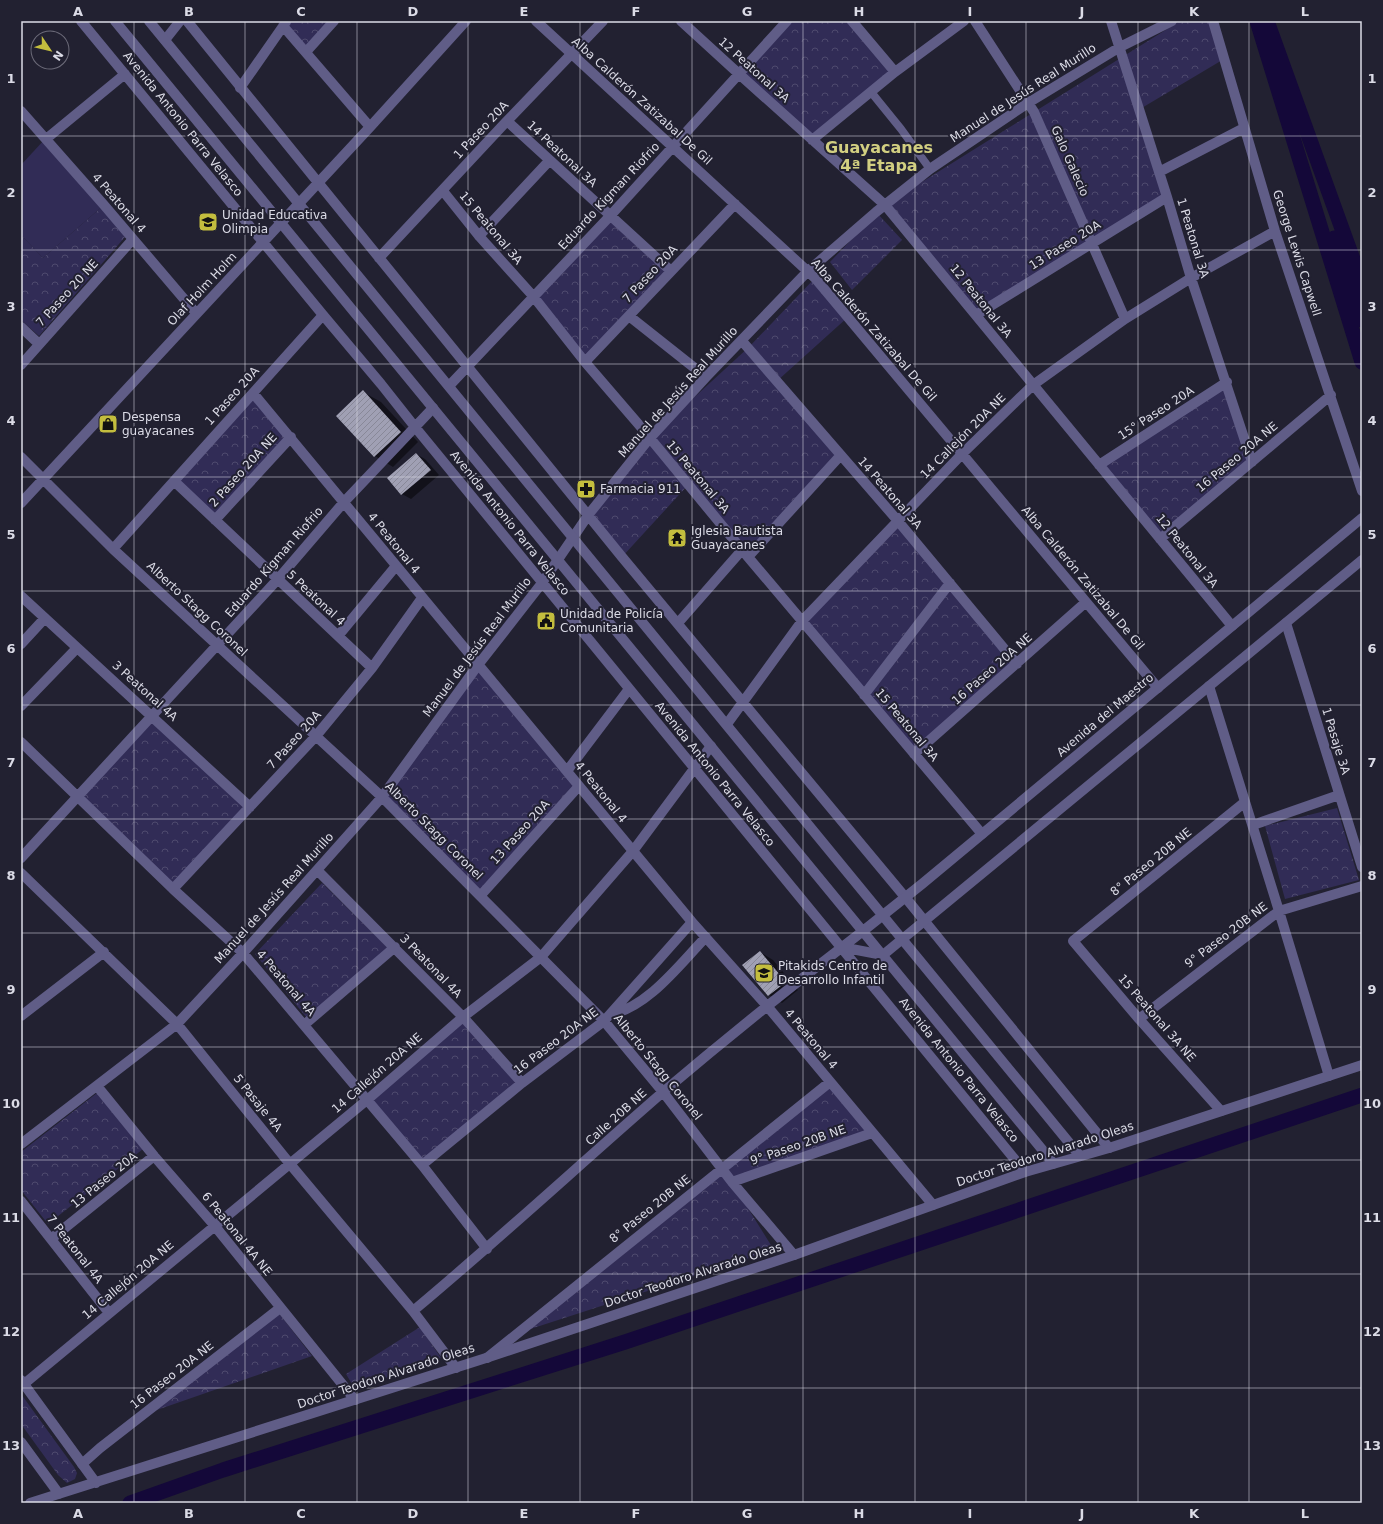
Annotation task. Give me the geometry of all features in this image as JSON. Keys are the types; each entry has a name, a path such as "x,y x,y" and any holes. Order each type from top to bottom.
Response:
{"street":[{"name":"Avenida Antonio Parra Velasco","path":"81,21 262,242 381,384 542,583 1025,1172"},
{"name":"Avenida Antonio Parra Velasco","path":"115,21 1054,1164"},
{"path":"149,21 1080,1156"},
{"path":"165,40 180,21"},
{"path":"187,21 622,556 924,921 1109,1148"},
{"path":"306,52 334,21"},
{"name":"Olaf Holm Holm","path":"21,503 370,127 466,21"},
{"name":"Alba Calderón Zatizabal De Gil","path":"536,21 820,283 1158,688"},
{"name":"1 Paseo 20A","path":"379,258 603,21"},
{"name":"12 Peatonal 3A","path":"681,21 885,205 1232,626"},
{"name":"Eduardo Kigman Riofrio","path":"449,386 610,216 787,21"},
{"path":"852,21 895,72"},
{"path":"812,140 895,72 964,21"},
{"name":"Galo Galecio","path":"975,21 1034,112 1125,319"},
{"name":"1 Peatonal 3A","path":"1111,21 1191,278 1252,462"},
{"name":"Manuel de Jesús Real Murillo","path":"21,1144 177,1024 243,953 382,797 478,665 559,560 589,514 649,439 706,377 808,271 930,168 1028,103 1120,47 1172,21"},
{"name":"George Lewis Capwell","path":"1213,21 1276,231 1362,491"},
{"path":"240,88 285,24 306,52 370,127"},
{"path":"46,139 125,74"},
{"name":"4 Peatonal 4","path":"21,111 196,313"},
{"name":"14 Peatonal 3A","path":"507,121 671,271"},
{"path":"1159,172 1244,128"},
{"path":"479,236 549,161"},
{"name":"15 Peatonal 3A","path":"443,191 479,236 533,296 585,362 745,554 982,834"},
{"name":"13 Paseo 20A","path":"976,315 1167,197"},
{"name":"7 Paseo 20A","path":"585,362 735,204"},
{"name":"14 Callejón 20A NE","path":"727,724 802,621 962,454 1033,385 1125,319 1191,278 1276,231"},
{"name":"7 Paseo 20 NE","path":"21,365 133,239"},
{"name":"1 Paseo 20A","path":"113,549 323,315"},
{"path":"629,316 706,377"},
{"path":"21,327 39,344"},
{"name":"14 Peatonal 3A","path":"742,341 840,456 898,521 1017,664"},
{"name":"15° Paseo 20A","path":"1099,465 1226,382"},
{"name":"4 Peatonal 4","path":"253,392 422,598 692,922 767,1006 933,1205"},
{"name":"16 Paseo 20A NE","path":"1160,539 1331,394"},
{"name":"Eduardo Kigman Riofrio","path":"21,858 278,579 344,502 433,408"},
{"name":"2 Paseo 20A NE","path":"215,520 291,437"},
{"path":"678,623 840,456"},
{"name":"Alberto Stagg Coronel","path":"21,458 44,479 113,549 382,797 541,957 607,1018 732,1182 794,1255"},
{"name":"5 Peatonal 4","path":"174,481 372,668"},
{"name":"Avenida del Maestro","path":"863,930 982,834 1362,518"},
{"path":"841,947 883,955 1362,560"},
{"path":"338,636 396,566"},
{"path":"864,695 950,583"},
{"name":"3 Peatonal 4A","path":"21,596 250,807"},
{"name":"7 Paseo 20A","path":"173,889 316,736 372,668 422,598"},
{"name":"16 Paseo 20A NE","path":"914,754 1086,602"},
{"path":"21,644 45,618"},
{"name":"1 Pasaje 3A","path":"1286,623 1362,867"},
{"path":"21,706 77,648"},
{"path":"1209,686 1329,1076"},
{"path":"567,771 629,688"},
{"name":"4 Peatonal 4A","path":"21,742 173,889 243,953 422,1165 487,1249"},
{"name":"14 Callejón 20A NE","path":"22,1382 109,1313 290,1164 463,1017 541,957 633,851 711,746"},
{"name":"13 Paseo 20A","path":"481,895 579,786"},
{"path":"1253,825 1340,795"},
{"name":"8° Paseo 20B NE","path":"1073,941 1245,802"},
{"name":"3 Peatonal 4A","path":"317,870 463,1017 522,1083"},
{"name":"5 Pasaje 4A","path":"21,873 177,1024 290,1164 413,1311 456,1368"},
{"name":"9° Paseo 20B NE","path":"1139,1018 1279,911 1362,886"},
{"name":"16 Paseo 20A NE","path":"422,1165 522,1083 607,1018 692,922"},
{"name":"Calle 20B NE","path":"413,1311 487,1249 663,1092 767,1006 863,930"},
{"path":"607,1018 621,1013 653,993 706,937"},
{"name":"15 Peatonal 3A NE","path":"1073,941 1221,1111"},
{"path":"304,1025 395,947"},
{"path":"23,1012 104,952"},
{"name":"Doctor Teodoro Alvarado Oleas","path":"30,1503 456,1368 794,1255 1025,1172 1109,1148 1362,1065"},
{"name":"8° Paseo 20B NE","path":"486,1358 830,1082"},
{"name":"6 Peatonal 4A NE","path":"97,1086 214,1226 355,1400"},
{"name":"9° Paseo 20B NE","path":"732,1182 872,1133"},
{"name":"13 Paseo 20A","path":"52,1239 154,1156"},
{"name":"7 Peatonal 4A","path":"21,1201 109,1313"},
{"name":"16 Paseo 20A NE","path":"82,1464 100,1448 280,1308"},
{"path":"22,1382 96,1483"},
{"path":"21,1442 59,1494"}],"lane":[{"path":"871,92 930,168"}],"green space":[{"path":"286,21 334,21 306,52"},
{"path":"787,21 852,21 895,72 812,140 739,75"},
{"path":"1180,21 1213,21 1224,59 1140,109 1167,197 976,315 885,205"},
{"path":"45,139 104,205 43,258 21,235 21,165"},
{"path":"104,205 125,237 39,336 21,320 21,235 43,258"},
{"path":"877,213 902,240 852,290 830,262"},
{"path":"610,216 671,271 585,362 533,296"},
{"path":"815,278 848,317 777,381 840,456 748,557 688,485 622,557 589,514 649,439 749,347"},
{"path":"1227,382 1252,462 1160,539 1099,465"},
{"path":"253,393 291,437 215,520 174,481"},
{"path":"896,523 1016,664 914,754 803,621"},
{"path":"478,665 579,786 481,895 382,797"},
{"path":"152,716 250,807 173,889 78,797"},
{"path":"1337,808 1359,880 1285,899 1265,826"},
{"path":"322,883 390,950 311,1023 255,954"},
{"path":"463,1017 522,1083 422,1165 367,1100"},
{"path":"829,1082 872,1133 733,1181 726,1173 774,1250 518,1333"},
{"path":"97,1093 143,1149 48,1224 21,1190 21,1152"},
{"path":"278,1312 312,1356 154,1411"},
{"path":"420,1327 441,1358 355,1389 346,1374"},
{"path":"21,1394 74,1467 77,1473 75,1479 67,1483 58,1475 21,1424"}],"building":[{"path":"363,390 401,432 374,457 336,416"},
{"path":"416,453 431,470 401,495 387,478"},
{"name":"Pitakids Centro de Desarrollo Infantil","path":"760,951 786,982 768,996 742,965"}],"waterway":[{"path":"1257,21 1362,362"},
{"path":"1267,21 1362,284"},
{"path":"1334,238 1362,320"},
{"path":"130,1503 223,1470 625,1342 1362,1095"}],"place":[{"name":"Unidad Educativa Olimpia","path":"208,222"},
{"name":"Despensa guayacanes","path":"108,424"},
{"name":"Farmacia 911","path":"586,489"},
{"name":"Iglesia Bautista Guayacanes","path":"677,538"},
{"name":"Unidad de Policía Comunitaria","path":"546,621"},
{"name":"Pitakids Centro de Desarrollo Infantil","path":"764,973"}],"district":[{"name":"Guayacanes 4ª Etapa","path":"879,156"}]}
